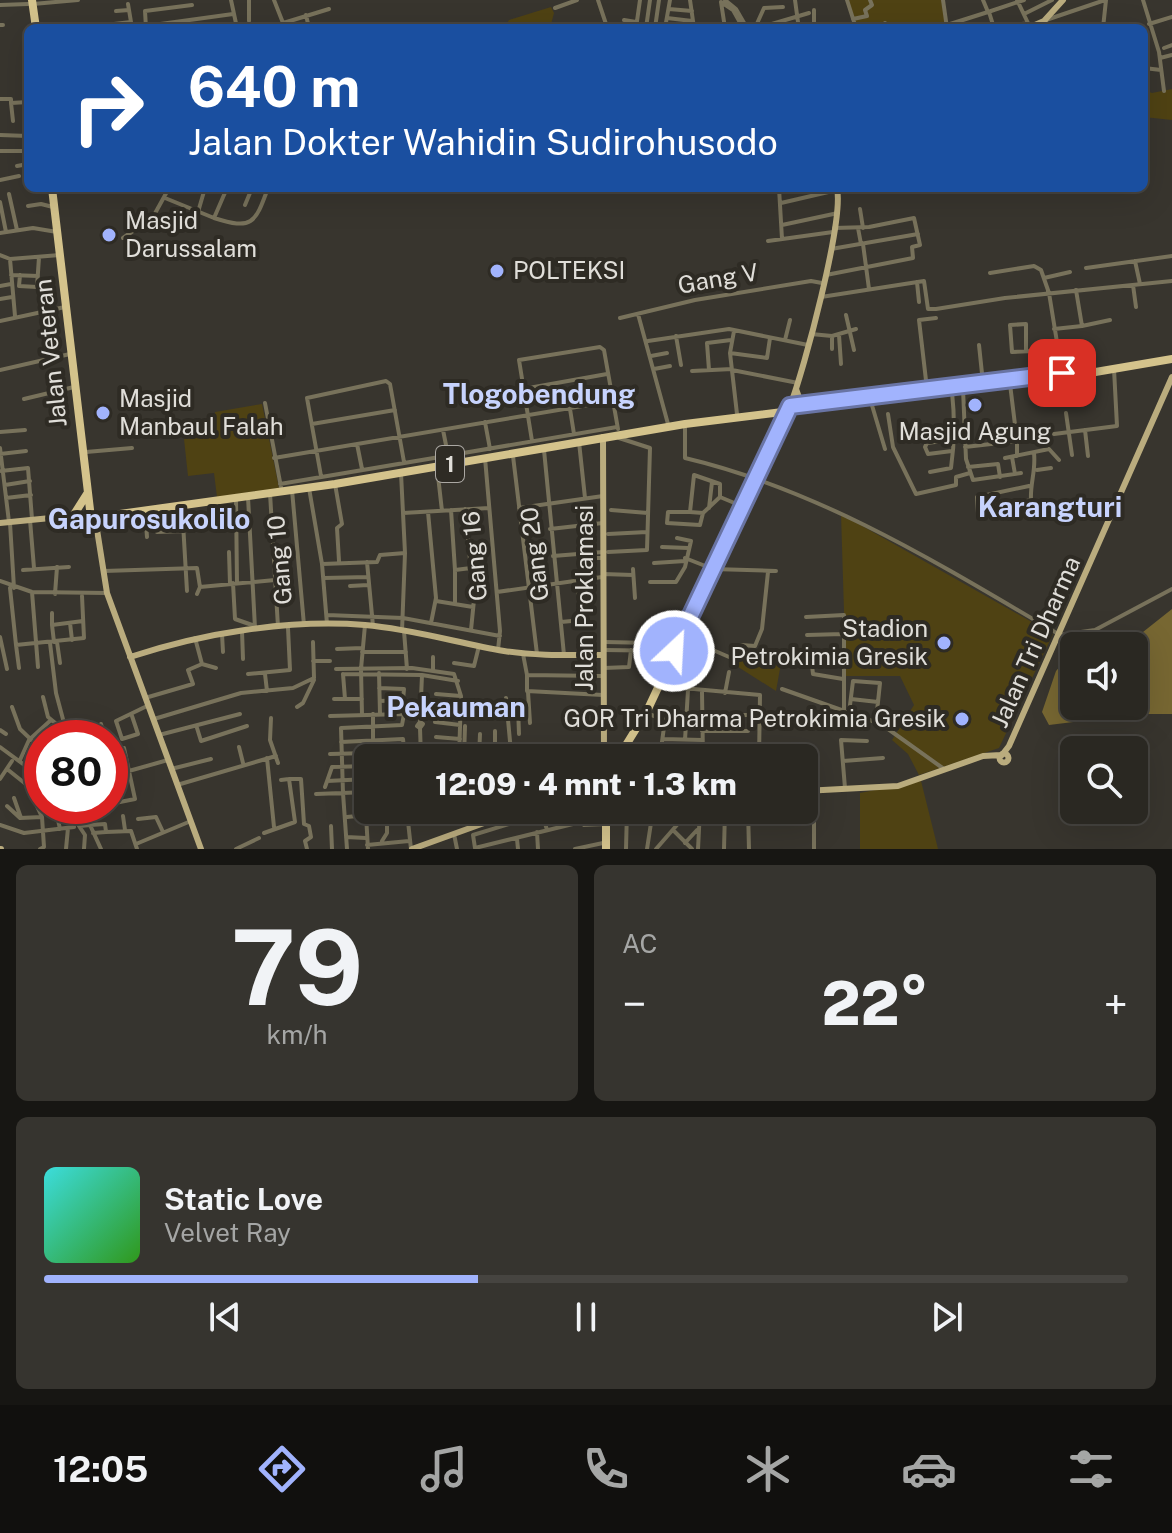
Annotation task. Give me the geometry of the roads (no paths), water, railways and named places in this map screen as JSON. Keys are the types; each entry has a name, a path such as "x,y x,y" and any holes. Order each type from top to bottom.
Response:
{"highway":[{"path":"30,2 33,24"},
{"name":"Jalan Veteran","path":"54,192 68,313"},
{"name":"Jalan Veteran","path":"54,192 92,517"},
{"name":"Jalan Veteran","path":"70,330 70,354 92,517"},
{"path":"790,408 927,389 963,389 1010,383 1114,369 1172,357"},
{"path":"790,408 871,400 1161,360"},
{"path":"627,744 646,713 790,408"},
{"name":"1","path":"92,517 335,484 544,448 577,438 790,408"},
{"name":"1","path":"92,517 280,486 417,468 668,424 790,408"},
{"path":"73,516 87,494"},
{"path":"603,824 606,849"}],"main road":[{"path":"1032,24 1044,21 1063,0"},
{"path":"790,408 811,334 838,213 837,192"},
{"path":"1161,360 1172,376"},
{"name":"Jalan Tri Dharma","path":"1061,632 1172,376"},
{"path":"797,386 800,400 808,404"},
{"name":"Jalan Proklamasi","path":"604,744 603,496 613,433"},
{"path":"0,523 92,517 107,592 191,821 198,848"},
{"path":"130,657 222,633 255,628 327,626 369,626 523,653 564,655 602,649"},
{"name":"Jalan Tri Dharma","path":"946,770 976,758 1003,756 1060,635"},
{"path":"818,791 845,791 920,780 946,770"},
{"path":"412,849 479,824"}],"street":[{"path":"0,5 78,0"},
{"path":"231,0 236,24"},
{"path":"249,0 249,21"},
{"path":"274,0 284,24"},
{"path":"555,8 577,0"},
{"path":"598,0 606,24"},
{"path":"636,24 640,0"},
{"path":"647,24 650,0"},
{"path":"656,24 659,0"},
{"path":"666,24 670,0"},
{"path":"690,0 693,24"},
{"path":"725,0 736,9 743,24"},
{"path":"795,0 798,22"},
{"path":"847,0 855,24"},
{"path":"853,19 867,16 865,10 872,5 870,0"},
{"path":"943,0 947,24"},
{"path":"983,0 994,24"},
{"path":"1024,14 1052,0"},
{"path":"1044,21 1105,0 1103,24"},
{"path":"1143,0 1160,58 1164,91"},
{"path":"955,24 1020,1 1028,24"},
{"path":"146,24 145,11 192,5"},
{"path":"724,24 722,9 728,6 742,24"},
{"path":"116,11 128,7 132,24"},
{"path":"758,24 764,8 783,7"},
{"path":"286,24 329,9"},
{"path":"669,9 692,11"},
{"path":"769,24 811,12 814,24"},
{"path":"166,24 233,14"},
{"path":"306,15 308,24"},
{"path":"814,18 821,17"},
{"path":"1149,24 1172,17"},
{"path":"667,18 692,21"},
{"path":"624,20 634,24"},
{"path":"1164,48 1172,45"},
{"path":"1160,58 1172,55"},
{"path":"1148,68 1161,70"},
{"path":"0,99 11,99 13,121"},
{"path":"11,103 24,102"},
{"path":"0,135 24,136"},
{"path":"0,151 24,151"},
{"path":"17,166 24,165"},
{"path":"0,180 19,176"},
{"path":"123,238 153,217 167,192"},
{"path":"198,212 204,192"},
{"path":"214,218 224,192"},
{"path":"245,205 250,192"},
{"path":"165,198 237,225 249,223 257,216 266,192"},
{"path":"780,192 782,239"},
{"path":"781,203 825,192"},
{"path":"9,194 17,230"},
{"path":"0,202 3,232 58,232"},
{"path":"28,206 55,207"},
{"path":"860,209 869,289"},
{"path":"782,225 838,213"},
{"path":"768,241 914,218 918,234 829,249"},
{"name":"Gang V","path":"620,318 695,300 823,279 914,258 912,246 920,245 918,234"},
{"path":"0,255 10,259 60,255"},
{"path":"1086,268 1172,256"},
{"path":"20,275 19,286 36,288 39,257"},
{"path":"10,259 15,316"},
{"path":"1135,261 1140,284"},
{"path":"990,273 1037,266 1049,293 1062,373"},
{"path":"1044,278 1070,272"},
{"path":"11,275 38,276"},
{"path":"819,298 926,282 928,309 1172,281"},
{"path":"917,282 919,302"},
{"path":"0,286 11,284"},
{"path":"1133,285 1136,307"},
{"path":"1076,290 1082,326"},
{"path":"0,299 12,297"},
{"path":"0,321 15,316 68,313"},
{"path":"638,314 648,341 668,424"},
{"path":"846,315 854,350"},
{"path":"927,389 919,320 936,318"},
{"path":"785,340 790,320"},
{"path":"1054,329 1110,320"},
{"path":"1026,351 1026,324 1010,325 1012,352 1058,350"},
{"path":"811,334 832,336 856,329"},
{"path":"648,341 734,331 808,345"},
{"path":"734,331 730,353 737,414"},
{"path":"839,335 841,364"},
{"path":"676,336 681,365"},
{"path":"832,336 832,349"},
{"path":"730,353 767,358 770,338"},
{"path":"709,370 707,343 731,340"},
{"path":"979,345 983,383"},
{"path":"532,441 520,359 600,347 604,350 608,374 613,433"},
{"path":"651,356 667,353"},
{"path":"0,370 70,354"},
{"path":"654,369 670,366"},
{"path":"692,371 732,369 797,386"},
{"path":"1054,434 1117,426 1114,369"},
{"path":"523,389 608,374"},
{"path":"321,476 309,396 386,381 390,384 404,462"},
{"path":"963,389 965,447 973,480 1000,477 1018,473 1014,456 1017,441 1010,383"},
{"path":"24,399 74,387"},
{"path":"930,472 951,468 951,440 956,430 951,388"},
{"path":"871,400 885,449"},
{"path":"274,458 612,401"},
{"path":"265,403 280,486 321,476 532,441 613,433 650,448 647,550 553,556"},
{"path":"570,408 585,498"},
{"path":"312,424 395,410"},
{"path":"1066,413 1072,455"},
{"path":"888,414 891,440 916,494 956,485 956,477 969,470 998,464 1000,477"},
{"path":"485,422 490,449"},
{"path":"685,424 684,457 758,479 852,518 1060,635"},
{"path":"443,429 448,455"},
{"path":"0,432 25,430"},
{"path":"1085,430 1088,456"},
{"path":"951,440 927,443 925,447 928,454 952,451"},
{"path":"965,447 1017,441"},
{"path":"357,444 362,469"},
{"path":"86,452 132,448"},
{"name":"Gang 20","path":"544,448 564,655"},
{"path":"1005,458 1050,449 1059,460"},
{"path":"19,668 9,522 0,451 26,451"},
{"path":"513,453 537,654"},
{"path":"1029,486 978,496 978,513 1031,500 1029,486 1036,470 1034,453"},
{"name":"Gang 16","path":"485,458 500,636 498,650"},
{"path":"437,467 442,511"},
{"path":"1,468 28,468 34,568"},
{"path":"1036,470 1051,468"},
{"path":"401,473 405,553 403,631 408,671"},
{"path":"690,512 694,475 720,484 720,497 703,513 700,525 667,523 668,512 703,513"},
{"path":"5,485 30,481"},
{"path":"709,508 712,482"},
{"path":"335,484 342,524 337,528 339,561"},
{"path":"309,488 324,578 327,626"},
{"name":"Gang 10","path":"292,490 304,627"},
{"path":"270,493 278,628"},
{"path":"6,498 31,495"},
{"path":"519,508 603,496"},
{"path":"229,552 235,619 255,628 248,497"},
{"path":"720,497 740,509"},
{"path":"233,583 236,498"},
{"path":"182,506 187,591"},
{"path":"403,513 489,508"},
{"path":"1001,508 1003,519"},
{"path":"465,509 473,607 471,630"},
{"path":"451,510 455,604"},
{"path":"611,510 648,513"},
{"path":"145,511 147,537"},
{"path":"428,512 435,601 431,623"},
{"path":"985,512 987,521"},
{"path":"550,529 603,523"},
{"path":"157,532 182,531"},
{"path":"608,534 647,532"},
{"path":"650,582 676,582 691,541 677,538"},
{"path":"662,547 688,548"},
{"path":"322,564 378,562 380,554 405,553"},
{"path":"589,558 604,554"},
{"path":"654,563 685,559 713,569 776,571"},
{"path":"362,715 363,650 372,614 367,562"},
{"path":"55,594 57,567"},
{"path":"23,570 69,567"},
{"path":"101,572 197,568 200,587 197,594"},
{"path":"455,570 471,568"},
{"path":"497,592 633,572 635,598"},
{"path":"602,649 674,650 706,646 735,660 742,644 755,646 762,629 768,572"},
{"path":"324,578 368,577"},
{"path":"200,587 275,580"},
{"path":"561,622 582,620 577,580"},
{"path":"0,581 32,592 82,596 107,592"},
{"path":"350,586 368,585"},
{"path":"1081,632 1095,630 1172,589"},
{"path":"32,592 38,667"},
{"path":"16,645 84,638 82,596"},
{"path":"435,601 473,607"},
{"path":"52,613 56,693 62,720"},
{"path":"806,617 842,613 847,714"},
{"path":"327,615 372,614 500,636"},
{"path":"52,625 83,621"},
{"path":"70,623 72,640"},
{"path":"248,674 290,670 288,628"},
{"path":"242,631 243,659"},
{"path":"222,633 223,652"},
{"path":"807,635 843,634"},
{"path":"0,637 7,669"},
{"path":"194,638 202,664"},
{"path":"54,642 60,663"},
{"path":"297,707 303,703 314,678 313,642"},
{"path":"452,674 454,661 474,666 479,646"},
{"path":"337,649 406,652"},
{"path":"602,649 674,650 702,655"},
{"path":"527,675 602,672 629,667 631,650"},
{"path":"674,650 699,669"},
{"path":"523,653 530,723"},
{"path":"845,654 811,657 813,674 845,679"},
{"path":"433,657 433,671"},
{"path":"313,661 330,661"},
{"path":"145,698 193,684 188,670 202,664 216,668"},
{"path":"336,669 408,671 458,681"},
{"path":"666,669 684,676"},
{"path":"343,671 345,699"},
{"path":"380,672 380,701 386,727"},
{"path":"725,693 729,672"},
{"path":"265,673 267,691"},
{"path":"421,673 452,674 458,681 463,725 462,744"},
{"path":"421,673 421,744"},
{"path":"153,719 243,693 293,688 314,678"},
{"path":"847,714 853,681 880,683 876,721"},
{"path":"658,685 702,692 760,695 759,744"},
{"path":"379,688 404,689 404,700 380,701"},
{"path":"782,689 847,714 876,721 946,770"},
{"path":"685,740 688,690"},
{"path":"528,692 603,695"},
{"path":"702,692 702,743"},
{"path":"436,694 461,696"},
{"path":"43,697 51,720"},
{"path":"506,698 510,744"},
{"path":"334,699 362,699"},
{"path":"851,699 878,702"},
{"path":"435,708 491,705"},
{"path":"132,716 138,734 122,739 116,721 148,706"},
{"path":"506,706 518,707 519,734"},
{"path":"12,707 24,730"},
{"path":"646,713 665,720 687,720"},
{"path":"159,735 197,728 240,714"},
{"path":"373,714 373,740"},
{"path":"330,716 404,714 403,725 341,728 347,849"},
{"path":"702,716 747,715"},
{"path":"271,718 270,740 278,763"},
{"path":"662,744 665,720"},
{"path":"435,722 463,725"},
{"path":"460,744 463,725"},
{"path":"197,728 201,741 247,726"},
{"path":"0,730 6,734"},
{"path":"495,731 495,744"},
{"path":"702,731 748,731"},
{"path":"479,744 480,734"},
{"path":"436,737 460,739"},
{"path":"341,742 403,739 404,744"},
{"path":"663,739 708,744"},
{"path":"845,791 841,740 867,741"},
{"path":"0,747 24,764"},
{"path":"239,747 243,763"},
{"path":"20,760 24,751"},
{"path":"330,754 354,754"},
{"path":"177,785 243,763 276,756"},
{"path":"267,758 274,828"},
{"path":"843,761 883,758"},
{"path":"171,769 211,759"},
{"path":"130,771 168,760"},
{"path":"0,779 12,761"},
{"path":"128,763 135,799 128,801"},
{"path":"325,787 331,768 354,767"},
{"path":"7,769 24,783"},
{"path":"289,779 295,821"},
{"path":"281,780 301,780 304,825 309,826 311,837 305,841 307,849"},
{"path":"327,781 354,780"},
{"path":"316,794 354,793"},
{"path":"14,798 21,818"},
{"path":"7,806 24,818"},
{"path":"347,817 354,816"},
{"path":"138,819 156,817 163,832"},
{"path":"264,833 304,820"},
{"path":"93,833 131,831 137,846 191,821"},
{"path":"0,825 20,833 104,823 106,832"},
{"path":"40,849 44,847 43,824"},
{"path":"59,824 60,829"},
{"path":"66,849 74,824"},
{"path":"124,824 125,830"},
{"path":"366,824 367,847 382,841 409,841"},
{"path":"382,841 387,833 387,824"},
{"path":"408,824 412,849"},
{"path":"506,824 473,835 475,848 503,846 537,832 572,824"},
{"path":"545,824 547,830"},
{"path":"575,849 602,844 603,824"},
{"path":"626,849 627,824"},
{"path":"647,849 651,824"},
{"path":"648,840 657,848 678,824"},
{"path":"698,849 699,824"},
{"path":"724,849 725,824"},
{"path":"748,824 749,849"},
{"path":"814,824 814,849"},
{"path":"90,825 101,849"},
{"path":"331,826 332,849"},
{"path":"74,827 85,835 84,849"},
{"path":"685,843 699,828"},
{"path":"673,830 692,849"},
{"path":"537,832 538,849"},
{"path":"454,834 457,849"},
{"path":"346,837 366,838"},
{"path":"236,849 259,838"},
{"path":"517,839 518,849"}],"place":[{"name":"Masjid Darussalam","path":"109,235"},
{"name":"POLTEKSI","path":"497,271"},
{"name":"Masjid Agung","path":"975,405"},
{"name":"Masjid Manbaul Falah","path":"103,413"},
{"name":"Stadion Petrokimia Gresik","path":"944,643"},
{"name":"GOR Tri Dharma Petrokimia Gresik","path":"962,719"}],"district":[{"name":"Tlogobendung","path":"539,394"},
{"name":"Karangturi","path":"1050,507"},
{"name":"Gapurosukolilo","path":"149,519"},
{"name":"Pekauman","path":"456,707"}]}
